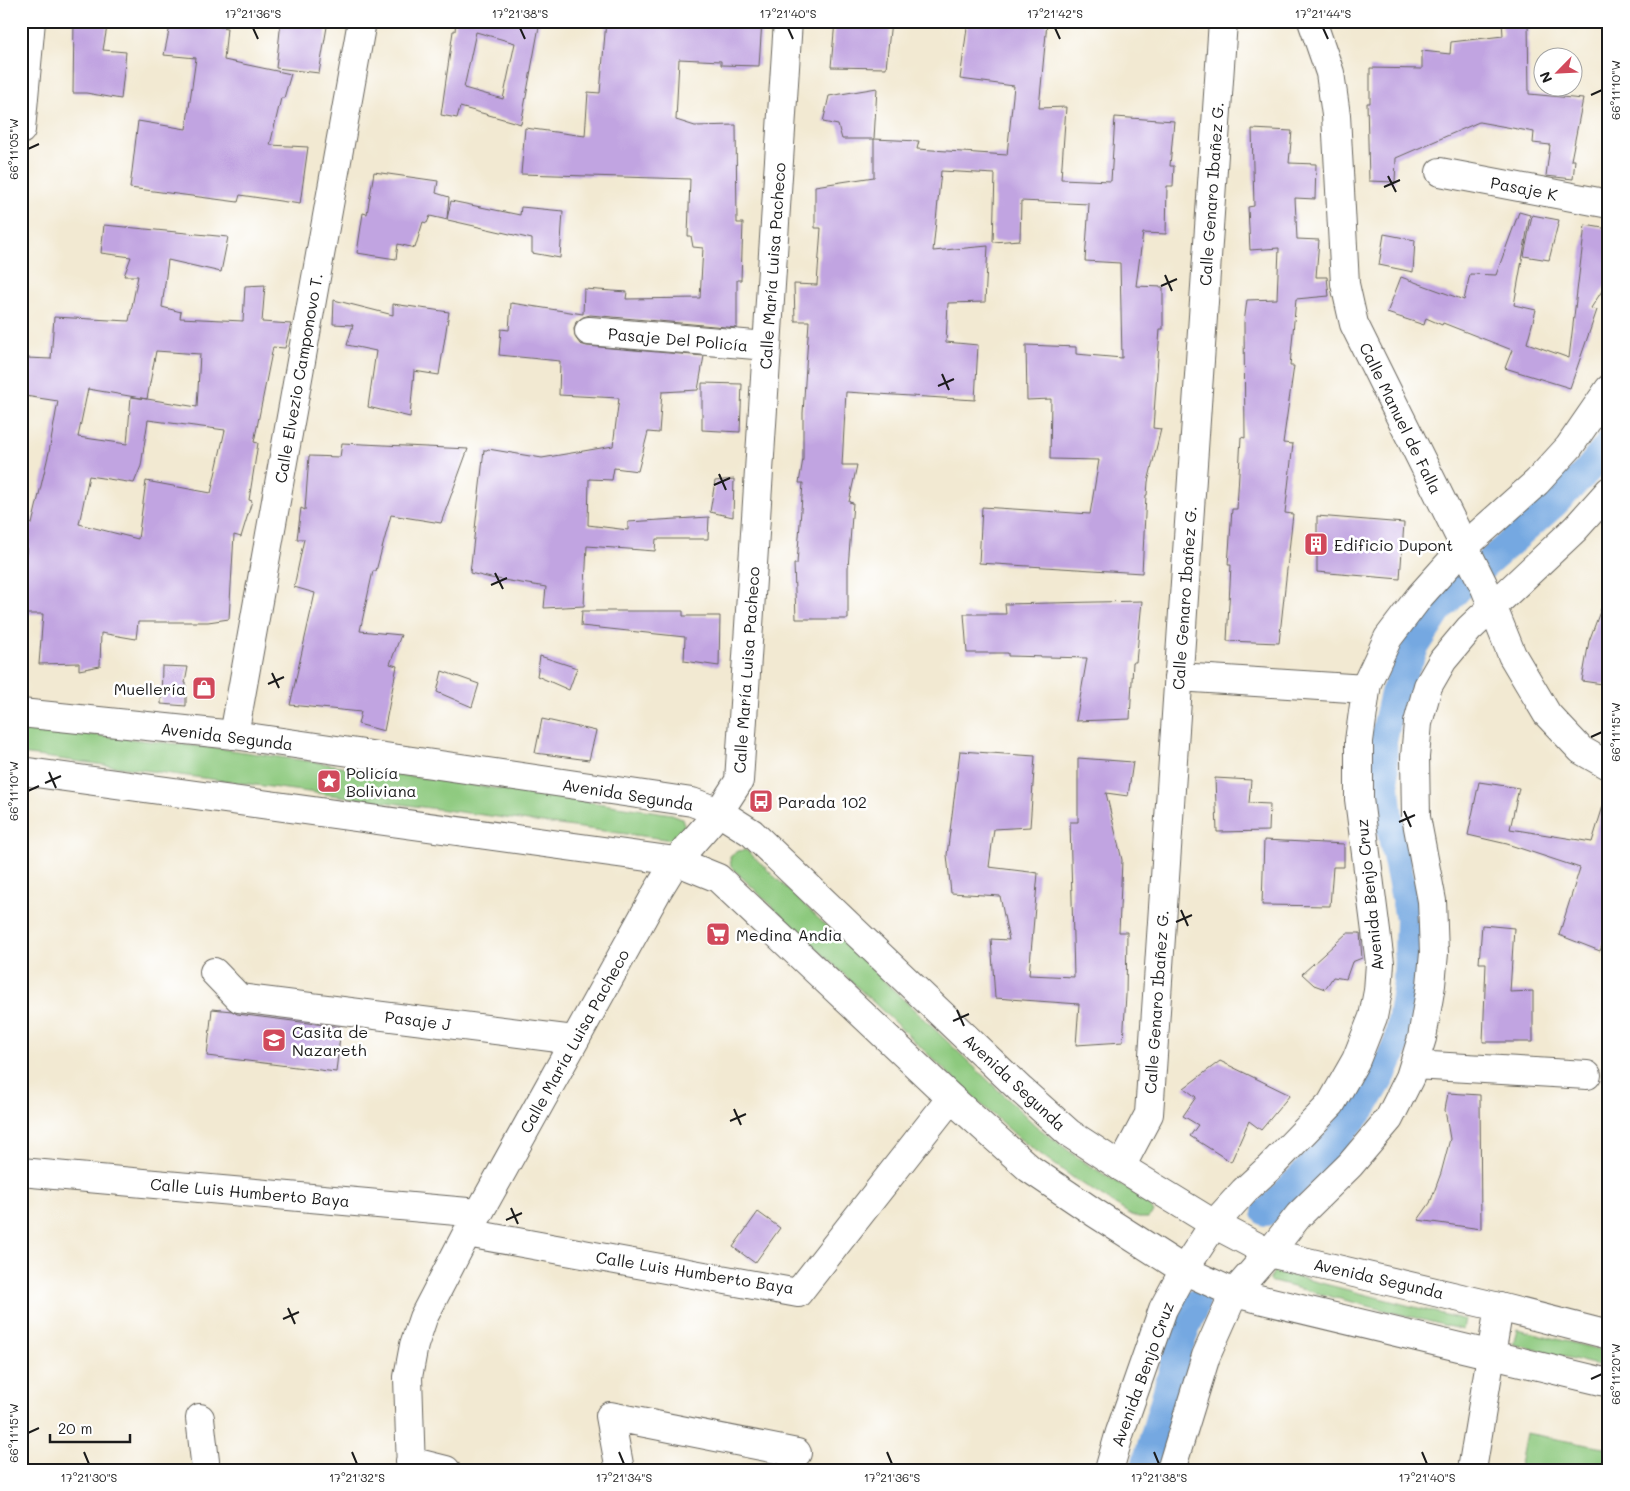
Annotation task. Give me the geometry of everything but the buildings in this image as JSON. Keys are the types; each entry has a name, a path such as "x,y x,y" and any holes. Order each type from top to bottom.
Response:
{"street":[{"path":"21,130 24,62 31,21"},
{"name":"Calle Elvezio Camponovo T.","path":"234,735 362,21"},
{"name":"Calle María Luisa Pacheco","path":"411,1465 408,1377 414,1345 423,1318 473,1223 657,892 676,861 719,812 739,781 788,21"},
{"name":"Calle Genaro Ibañez G.","path":"1121,1167 1149,1114 1223,21"},
{"name":"Calle Manuel de Falla","path":"1312,21 1330,73 1336,116 1345,284 1354,324 1489,597 1512,655 1547,714 1581,750 1609,766"},
{"name":"Pasaje K","path":"1440,172 1609,204"},
{"name":"Pasaje Del Policía","path":"589,332 766,346"},
{"name":"Avenida Benjo Cruz","path":"1109,1470 1120,1432 1163,1309 1184,1270 1214,1224 1244,1191 1331,1104 1356,1060 1373,1017 1378,992 1380,963 1358,798 1359,741 1367,683 1388,638 1420,596 1468,555 1570,447 1609,389"},
{"path":"1171,1470 1206,1356 1234,1293 1299,1215 1350,1165 1388,1119 1410,1077 1414,1065 1422,1038 1431,985 1434,953 1432,901 1416,817 1415,757 1418,723 1428,686 1443,660 1469,629 1489,597 1575,529 1609,491"},
{"path":"1178,677 1366,689"},
{"name":"Avenida Segunda","path":"21,713 234,735 692,802 719,812 752,833 1021,1090 1069,1133 1214,1224 1269,1253 1609,1335"},
{"path":"21,770 676,861 718,878 951,1098 1030,1169 1184,1270 1234,1293 1609,1383"},
{"name":"Pasaje J","path":"214,972 239,998 574,1040"},
{"path":"1414,1065 1587,1075"},
{"name":"Calle Luis Humberto Baya","path":"21,1172 473,1223 798,1292 951,1098"},
{"path":"1472,1470 1499,1307"},
{"path":"620,1470 610,1416 797,1453"},
{"path":"200,1418 206,1470"},
{"path":"411,1465 446,1470"}],"green space":[{"path":"21,727 224,749 672,814 682,818 685,827 679,837 672,840 21,754"},
{"path":"746,850 1036,1126 1081,1160 1144,1199 1150,1205 1153,1213 1148,1218 1138,1218 1128,1213 1072,1177 1020,1139 972,1096 731,867 730,857 737,851"},
{"path":"1274,1271 1465,1320 1463,1330 1269,1281"},
{"path":"1517,1329 1609,1352 1609,1368 1513,1344"},
{"path":"1526,1433 1609,1449 1609,1470 1519,1470"}],"waterway":[{"path":"1266,1212 1334,1143 1364,1106 1382,1076 1398,1041 1407,983 1409,918 1390,827 1385,779 1383,741 1394,693 1416,646 1440,609 1460,587 1552,506 1586,472 1609,444"},
{"path":"1144,1470 1180,1345 1196,1303"}],"place":[{"name":"Edificio Dupont","path":"1316,544"},
{"name":"Muellería","path":"204,688"},
{"name":"Policía Boliviana","path":"329,781"},
{"name":"Parada 102","path":"761,801"},
{"name":"Medina Andia","path":"718,934"},
{"name":"Casita de Nazareth","path":"274,1040"}]}
